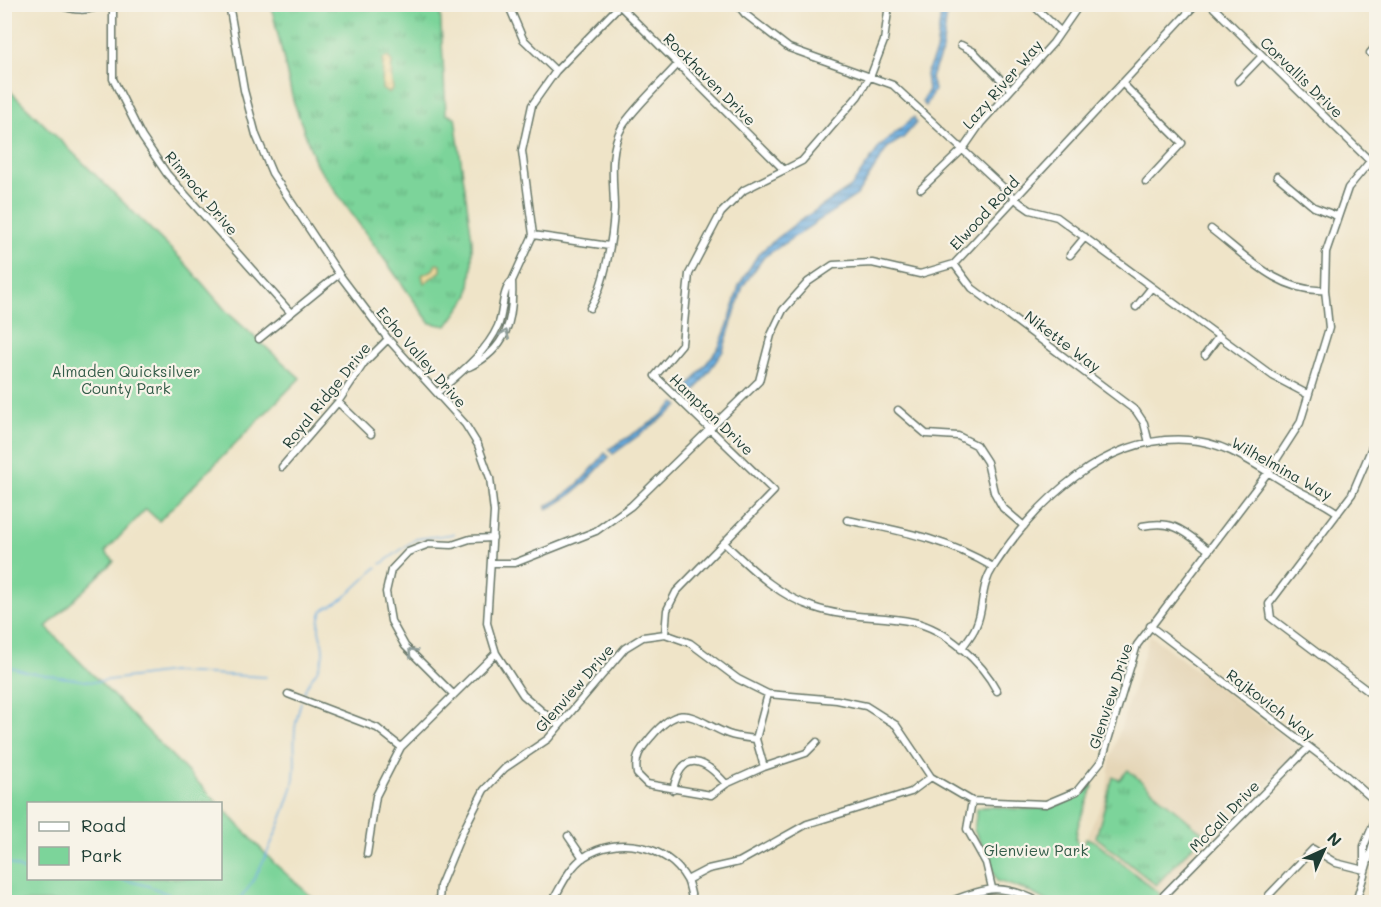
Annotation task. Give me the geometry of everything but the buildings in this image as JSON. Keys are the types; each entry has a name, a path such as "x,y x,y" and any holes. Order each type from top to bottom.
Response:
{"street":[{"path":"56,4 69,9 90,11 105,4"},
{"name":"Rimrock Drive","path":"113,4 113,79 142,137 167,174 290,312"},
{"name":"Echo Valley Drive","path":"229,4 244,90 256,135 272,173 339,274 388,339 438,392 465,424 478,445 491,484 494,512 493,563 487,623 496,653 523,695 559,726"},
{"path":"508,4 523,39 556,71"},
{"path":"737,4 745,14 789,48 871,75 903,93 1014,198 1030,210 1057,217 1288,386 1307,394"},
{"name":"Hampton Drive","path":"724,543 774,491 655,376 682,344 689,274 721,213 744,190 802,161 858,96 871,75 884,40 889,4"},
{"path":"1032,4 1060,31"},
{"name":"Lazy River Way","path":"921,189 963,149 1010,89 1053,43 1080,4"},
{"name":"Elwood Road","path":"493,563 515,563 597,531 631,506 759,381 775,327 783,310 808,282 833,265 872,263 920,273 954,264 1196,4"},
{"name":"Corvallis Drive","path":"1210,4 1377,167"},
{"path":"438,392 466,368 488,344 499,324 507,286 512,281 533,235 522,151 532,105 556,71 621,5"},
{"name":"Rockhaven Drive","path":"621,5 677,65 783,169"},
{"path":"961,45 974,52 1010,89"},
{"path":"1370,53 1377,46"},
{"path":"1238,81 1262,56"},
{"path":"590,308 596,299 609,246 614,211 612,166 622,128 677,65"},
{"path":"1122,83 1182,143 1146,182"},
{"name":"Glenview Drive","path":"439,903 440,886 462,833 484,790 504,768 548,739 625,648 643,637 664,634 690,643 738,680 768,694 866,705 896,725 931,777 972,801 1046,804 1077,791 1102,760 1137,645 1269,471 1300,423 1329,328 1325,290 1326,252 1348,188 1377,154"},
{"path":"1277,176 1314,207 1337,216"},
{"path":"1211,229 1284,284 1307,291 1325,290"},
{"path":"533,235 609,246"},
{"path":"1070,255 1085,237"},
{"name":"Nikette Way","path":"954,264 972,288 1136,411 1144,423 1149,443"},
{"path":"259,339 339,274"},
{"path":"466,368 486,359 501,344 513,305 512,281"},
{"path":"1136,306 1152,287"},
{"path":"1205,356 1219,336"},
{"name":"Royal Ridge Drive","path":"282,467 338,402 364,363 388,339"},
{"path":"338,402 371,434"},
{"path":"898,410 926,434 958,436 976,445 987,462 994,492 1003,508 1024,526"},
{"path":"1377,438 1374,456 1352,494 1269,604 1270,618 1377,697"},
{"name":"Wilhelmina Way","path":"961,649 977,626 981,592 993,567 1024,526 1055,492 1089,468 1117,454 1149,443 1188,440 1233,450 1287,484 1316,497 1338,513"},
{"path":"847,520 932,538 968,552 993,567"},
{"path":"1142,526 1160,522 1181,528 1208,549"},
{"path":"453,694 405,645 391,621 386,592 391,570 408,552 429,544 452,545 470,539 493,538"},
{"path":"664,634 667,610 676,592 724,543 758,574 785,594 812,607 852,617 914,622 942,635 961,649 990,679 997,691"},
{"name":"Rajkovich Way","path":"1150,626 1377,802"},
{"path":"367,854 376,796 401,747 496,653"},
{"path":"288,694 377,728 401,747"},
{"path":"764,767 756,739 768,694"},
{"path":"756,739 729,735 695,716 678,716 662,724 637,754 637,774 647,784 711,795 726,784 764,767 806,753 817,742"},
{"name":"McCall Drive","path":"1160,902 1309,747"},
{"path":"673,790 680,769 685,764 698,761 712,768 726,784"},
{"path":"687,880 708,868 740,862 807,824 911,792 931,777"},
{"path":"972,801 967,829 987,863 992,888"},
{"path":"1364,870 1364,846 1377,818"},
{"path":"1356,903 1364,870 1377,834"},
{"path":"568,836 583,858"},
{"path":"552,903 569,872 583,858 626,844 645,847 661,855 687,880 693,903"},
{"path":"1269,895 1313,849 1336,863 1364,870"},
{"path":"949,903 992,888 1016,891 1039,903"}],"shaded area":[{"path":"1150,635 1300,749 1160,894 1143,878 1094,841 1086,838 1106,795 1110,761"}],"green space":[{"path":"437,4 440,7 446,114 455,117 472,240 469,295 447,326 430,323 316,164 293,100 271,5"},
{"name":"Almaden Quicksilver County Park","path":"4,85 185,263 227,312 300,378 159,521 146,509 105,552 114,561 46,627 217,802 27,802 27,880 222,880 222,807 274,863 312,897 307,902 5,902"},
{"path":"1128,770 1204,834 1156,885 1096,837 1113,777 1119,780"},
{"name":"Glenview Park","path":"1091,785 1093,786 1080,821 1076,841 1083,847 1086,838 1094,841 1160,894 1152,902 1048,902 1026,890 997,881 988,856 974,830 977,809 1051,807 1071,799"}],"sand":[{"path":"388,57 392,62 393,89 388,93 382,89 383,59"},
{"path":"436,264 441,265 441,271 424,283 422,275 433,270"}],"water":[{"path":"942,5 948,5 942,52 931,77 934,90 926,106 922,102 928,91 926,74 936,52"},
{"path":"914,117 916,123 903,138 888,147 857,195 764,257 743,286 723,351 688,401 682,395 719,347 729,322 739,285 759,253 795,224 851,187 880,146"},
{"path":"675,403 679,406 613,454 609,449 657,419"},
{"path":"605,453 609,457 588,480 565,499 547,509 546,506 563,496 578,483"}],"waterway":[{"path":"381,564 416,539 454,534"},
{"path":"304,692 322,659 323,647 319,630 322,611 344,598 377,567"},
{"path":"4,665 27,672 93,682 172,672 266,677"},
{"path":"235,902 243,895 260,867 290,795 295,770 295,729 301,702"},
{"path":"4,861 27,872"},
{"path":"51,880 57,882 79,880"},
{"path":"124,880 149,886 186,902"}]}
